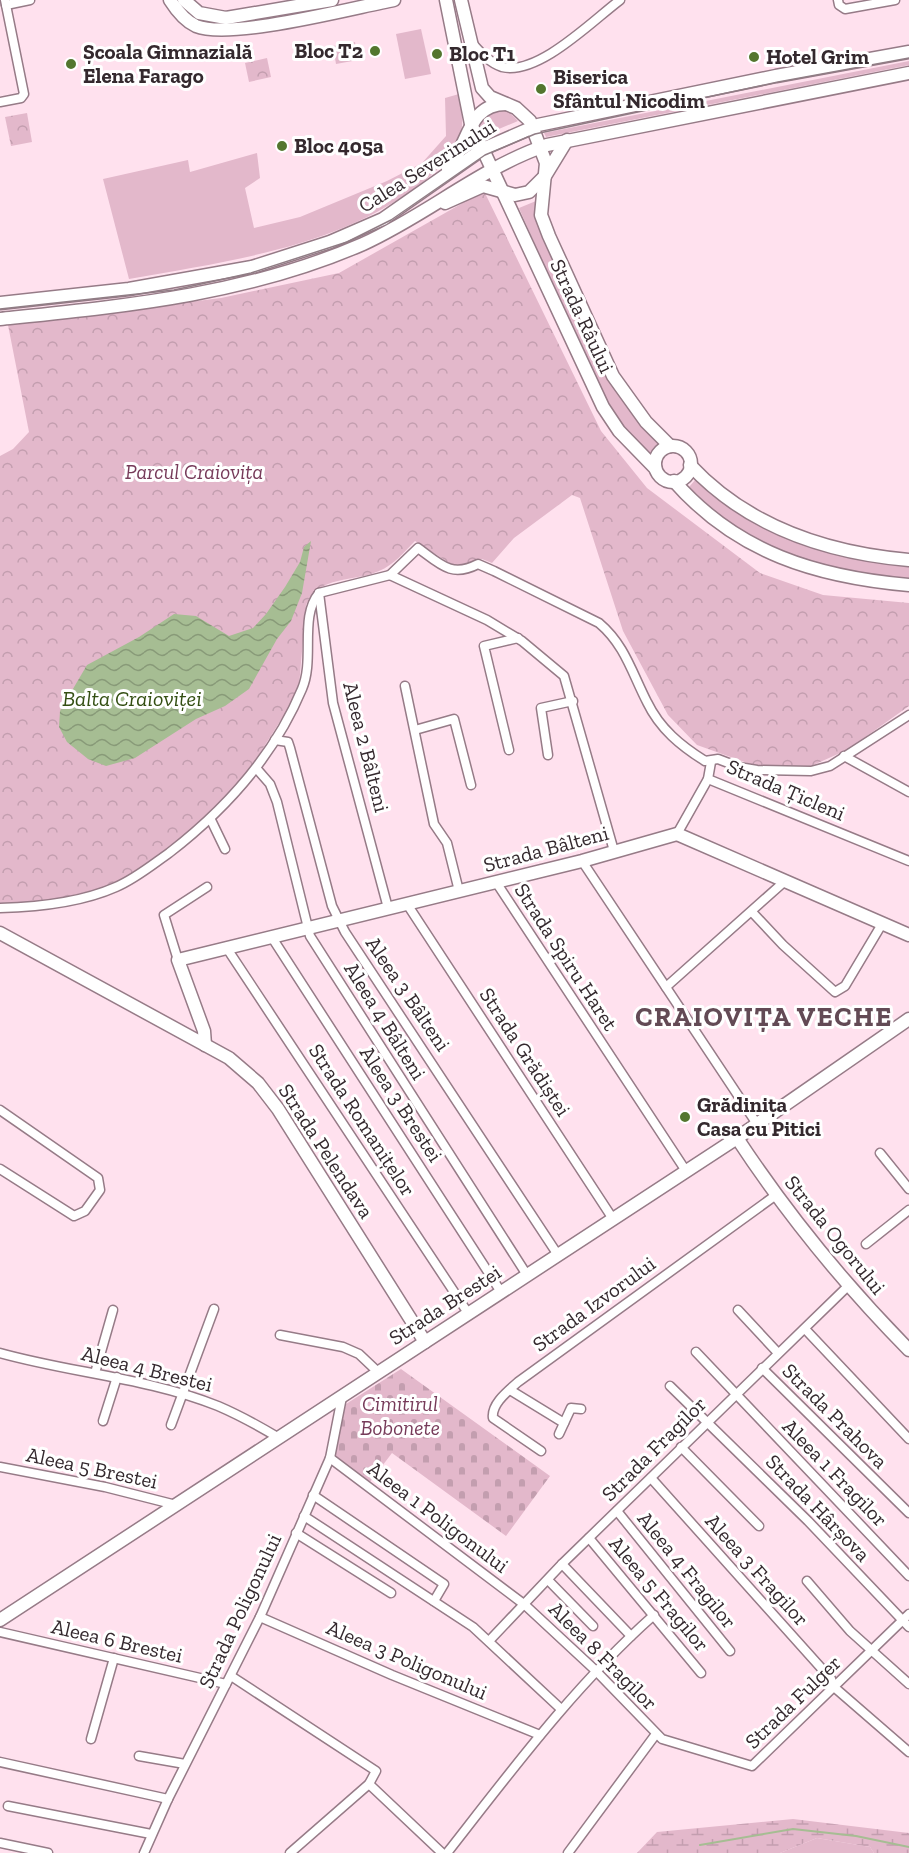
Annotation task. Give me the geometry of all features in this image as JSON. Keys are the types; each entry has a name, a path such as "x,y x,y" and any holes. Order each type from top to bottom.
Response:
{"main road":[{"path":"310,7 332,0"},
{"path":"179,3 199,13 226,18 310,7 394,0"},
{"name":"Strada Râului","path":"446,0 471,124 603,407 619,431 662,478 674,481 694,504 765,551 816,571 869,581 909,585"},
{"path":"461,0 482,88 490,97 546,118 558,120"},
{"name":"Calea Severinului","path":"0,303 129,289 252,267 357,231 383,219 483,149 532,128 558,120 909,52"},
{"name":"Calea Severinului","path":"0,319 182,298 237,287 363,243 419,213 491,169 541,147 567,140 909,74"},
{"path":"434,184 457,156 471,124 485,108 494,104 512,106"},
{"name":"Strada Râului","path":"512,106 532,128 546,163 541,215 613,376 646,422 670,446 685,451 690,465 701,477 757,519 795,537 855,554 909,560"},
{"path":"419,213 483,186 504,192 524,194 536,188 567,140"},
{"path":"655,468 657,455 670,446"},
{"path":"674,481 685,476 690,465"},
{"path":"677,834 909,935"},
{"name":"Strada Bâlteni","path":"178,960 582,861 677,834"},
{"name":"Strada Pelendava","path":"0,934 229,1058 258,1083 278,1109 425,1342"},
{"path":"178,960 204,1031 206,1045"},
{"name":"Strada Brestei","path":"0,1620 737,1138 909,1019"},
{"name":"Strada Ogorului","path":"737,1138 776,1195 848,1286 909,1350"}],"street":[{"path":"0,102 21,98 24,94 6,2 30,0"},
{"path":"470,41 490,62 500,66 519,68 542,58 620,0"},
{"path":"838,0 839,6 845,9 895,0"},
{"path":"0,908 42,907 114,888 143,872 210,820 257,769 303,687 309,654 309,611 312,602 319,593 390,575 418,548 447,568 458,572 478,564 599,623 612,633 629,658 648,704 662,725 679,744 711,762"},
{"path":"390,575 486,620 518,638 564,676 614,851"},
{"name":"Aleea 2 Bâlteni","path":"319,593 333,703 388,908"},
{"path":"509,750 484,646 518,638"},
{"path":"405,686 434,824 447,843 459,891"},
{"path":"548,754 541,708 573,701"},
{"path":"711,762 718,759 739,767 758,770 811,771 830,766 909,715"},
{"path":"415,730 454,719 471,785"},
{"name":"Aleea 3 Bâlteni","path":"274,740 288,742 332,906 339,920 558,1255"},
{"path":"844,756 909,792"},
{"path":"708,779 711,762"},
{"name":"Aleea 4 Bâlteni","path":"257,769 270,784 277,802 310,936 527,1275"},
{"name":"Strada Țicleni","path":"677,834 708,779 909,861"},
{"path":"210,820 225,849"},
{"path":"582,861 757,1124"},
{"path":"666,987 785,881"},
{"name":"Strada Spiru Haret","path":"496,882 686,1171"},
{"path":"178,960 164,915 207,887"},
{"name":"Strada Grădiștei","path":"407,904 613,1219"},
{"path":"752,912 783,945 835,992 845,986 882,924"},
{"name":"Aleea 3 Brestei","path":"271,936 501,1292"},
{"name":"Strada Romanițelor","path":"226,947 468,1313"},
{"path":"0,1110 98,1178 99,1190 85,1211 74,1216 0,1169"},
{"path":"880,1153 909,1189"},
{"name":"Strada Izvorului","path":"541,1450 492,1417 497,1405 510,1390 776,1195"},
{"path":"866,1244 909,1210"},
{"name":"Strada Fragilor","path":"489,1641 562,1564 848,1286"},
{"path":"95,1373 113,1310"},
{"path":"171,1425 214,1310"},
{"path":"738,1311 778,1353"},
{"path":"805,1329 909,1438"},
{"path":"280,1335 343,1347 359,1354 378,1372"},
{"name":"Aleea 1 Fragilor","path":"696,1352 909,1576"},
{"name":"Aleea 4 Brestei","path":"0,1353 117,1377 182,1395 217,1406 279,1438"},
{"name":"Strada Prahova","path":"762,1368 909,1514"},
{"path":"103,1421 117,1377"},
{"name":"Strada Hârșova","path":"670,1386 808,1521 906,1624"},
{"path":"510,1390 564,1423"},
{"name":"Strada Poligonului","path":"144,1853 185,1764 260,1617 330,1458 342,1396"},
{"path":"559,1434 571,1408 581,1409"},
{"path":"681,1447 759,1526"},
{"name":"Aleea 1 Poligonului","path":"330,1458 525,1605"},
{"name":"Aleea 5 Brestei","path":"0,1467 105,1487 176,1505"},
{"name":"Aleea 3 Fragilor","path":"651,1478 831,1678 834,1687 909,1752"},
{"path":"313,1495 444,1584 434,1601"},
{"name":"Aleea 4 Fragilor","path":"617,1511 730,1651"},
{"path":"304,1516 473,1627 561,1709"},
{"path":"296,1533 391,1593"},
{"name":"Aleea 5 Fragilor","path":"589,1538 701,1673"},
{"path":"562,1564 630,1636"},
{"path":"548,1580 592,1626"},
{"path":"807,1581 850,1631 909,1684"},
{"name":"Aleea 8 Fragilor","path":"525,1605 595,1670 656,1734"},
{"name":"Strada Fulger","path":"656,1734 662,1739 752,1766 871,1651 906,1624 909,1614"},
{"path":"447,1853 561,1709 595,1670 654,1615"},
{"name":"Aleea 3 Poligonului","path":"260,1617 392,1675 540,1735"},
{"name":"Aleea 6 Brestei","path":"0,1632 226,1684"},
{"path":"91,1739 114,1658"},
{"path":"231,1676 373,1767 376,1774 369,1784 290,1853"},
{"path":"568,1853 656,1734"},
{"path":"139,1756 185,1764"},
{"path":"0,1762 168,1799"},
{"path":"369,1784 442,1853"},
{"path":"8,1806 151,1834"},
{"path":"0,1843 48,1853"}],"green space":[{"path":"421,29 431,74 405,79 396,34"},
{"path":"355,42 358,60 336,64 333,46"},
{"path":"267,58 271,77 249,82 245,63"},
{"path":"909,61 909,65 546,137 544,133"},
{"path":"459,94 462,126 455,148 434,173 395,201 360,220 286,247 208,265 129,279 103,179 188,160 190,172 257,153 260,178 245,188 254,228 300,217 387,181 422,163 446,136 445,98"},
{"path":"506,109 518,121 480,137 477,126 483,113"},
{"path":"27,113 32,142 11,146 5,117"},
{"name":"Parcul Craiovița","path":"484,191 601,431 647,488 760,573 823,595 909,603 909,706 847,750 811,766 753,765 697,745 668,715 623,631 580,498 572,495 514,538 492,563 482,559 454,566 415,541 384,568 328,584 319,589 306,605 299,686 286,712 243,780 190,833 141,869 113,885 39,904 0,905 0,456 13,449 29,432 8,325 221,298 339,273"},
{"path":"536,201 538,216 604,367 639,421 658,443 650,456 618,424 598,388 519,208"},
{"path":"696,479 745,515 795,541 848,557 909,565 909,581 847,572 787,555 767,546 733,526 703,501 689,487"},
{"name":"Cimitirul Bobonete","path":"401,1369 550,1476 506,1536 392,1453 370,1482 333,1455 346,1404"},
{"path":"793,1819 909,1833 909,1853 874,1853 870,1847 817,1838 780,1853 637,1853 657,1832"},
{"path":"817,1838 870,1847 874,1853 780,1853"}],"water":[{"name":"Balta Craioviței","path":"311,541 302,593 291,621 277,639 249,689 225,706 196,719 135,758 106,766 88,759 67,742 59,727 60,711 87,665 139,637 174,614 196,616 229,636 253,628 285,587 300,562 304,547"}],"waterway":[{"path":"700,1845 793,1829 856,1836 909,1847"}],"tram line":[{"path":"0,309 174,290 251,273 347,242 391,220 485,155 535,134 778,82 909,58"}],"place":[{"name":"Bloc T2","path":"375,51"},
{"name":"Bloc T1","path":"437,54"},
{"name":"Hotel Grim","path":"754,57"},
{"name":"Școala Gimnazială Elena Farago","path":"71,64"},
{"name":"Biserica Sfântul Nicodim","path":"541,89"},
{"name":"Bloc 405a","path":"282,146"},
{"name":"Grădinița Casa cu Pitici","path":"685,1117"}],"district":[{"name":"CRAIOVIȚA VECHE","path":"764,1017"}]}
